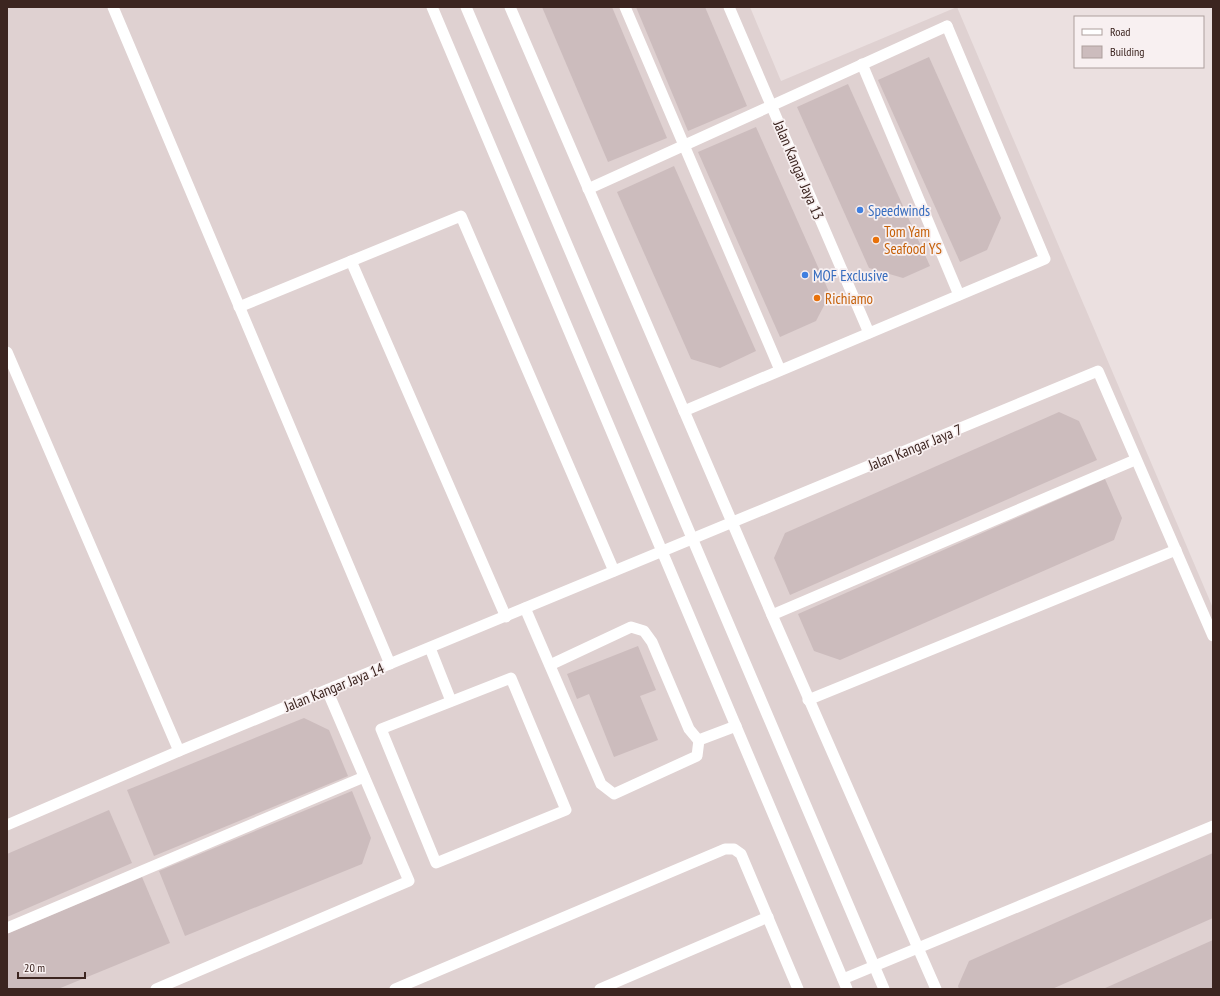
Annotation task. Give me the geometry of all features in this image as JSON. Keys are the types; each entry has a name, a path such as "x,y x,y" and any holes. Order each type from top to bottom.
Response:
{"street":[{"path":"113,7 390,664"},
{"path":"432,7 845,984 874,966 1213,826"},
{"path":"466,7 884,989"},
{"path":"510,7 808,700 936,989"},
{"path":"624,7 780,370"},
{"name":"Jalan Kangar Jaya 13","path":"729,7 869,333"},
{"path":"588,189 947,26 1046,259 684,411"},
{"path":"862,64 958,295"},
{"path":"239,306 461,216 614,571"},
{"path":"351,261 506,616"},
{"path":"7,352 179,751"},
{"name":"Jalan Kangar Jaya 7","path":"692,539 1098,371 1135,460"},
{"path":"772,615 1135,460 1213,636"},
{"name":"Jalan Kangar Jaya 14","path":"7,825 179,751 692,539"},
{"path":"808,700 1176,550"},
{"path":"525,608 601,784 614,794 697,756 699,741"},
{"path":"550,665 631,627 644,631 652,642 688,729 699,741"},
{"path":"430,648 451,701"},
{"path":"511,678 566,810 436,863 381,729 451,701 511,678"},
{"path":"156,989 409,881 327,690"},
{"path":"699,741 736,726"},
{"path":"7,928 364,777"},
{"path":"395,989 725,849 734,849 741,854 798,989"},
{"path":"600,989 768,917"}],"shaded area":[{"path":"7,7 750,7 781,81 957,7 1213,608 1213,989 7,989"}],"building":[{"path":"542,7 612,7 667,138 608,162"},
{"path":"636,7 705,7 747,106 688,131"},
{"path":"929,57 1001,218 987,250 960,262 878,80"},
{"path":"848,84 930,266 903,278 869,268 797,107"},
{"path":"756,127 830,294 816,321 780,337 698,152"},
{"path":"674,166 756,351 720,368 691,359 617,192"},
{"path":"1059,412 1079,421 1097,460 790,595 774,558 785,533"},
{"path":"1105,479 1122,518 1114,540 840,660 814,651 798,614"},
{"path":"638,646 656,690 640,696 658,740 614,757 589,694 577,699 567,674"},
{"path":"304,718 329,730 348,776 154,856 127,790"},
{"path":"352,791 371,838 362,864 185,936 159,871"},
{"path":"109,810 132,863 7,917 7,854"},
{"path":"1213,853 1213,918 1052,989 959,989 958,986 969,961"},
{"path":"142,877 170,943 58,989 7,989 7,934"},
{"path":"1213,940 1213,989 1103,989"}],"place":[{"name":"Speedwinds","path":"860,210"},
{"name":"Tom Yam Seafood YS","path":"876,240"},
{"name":"MOF Exclusive","path":"805,275"},
{"name":"Richiamo","path":"817,298"}]}
